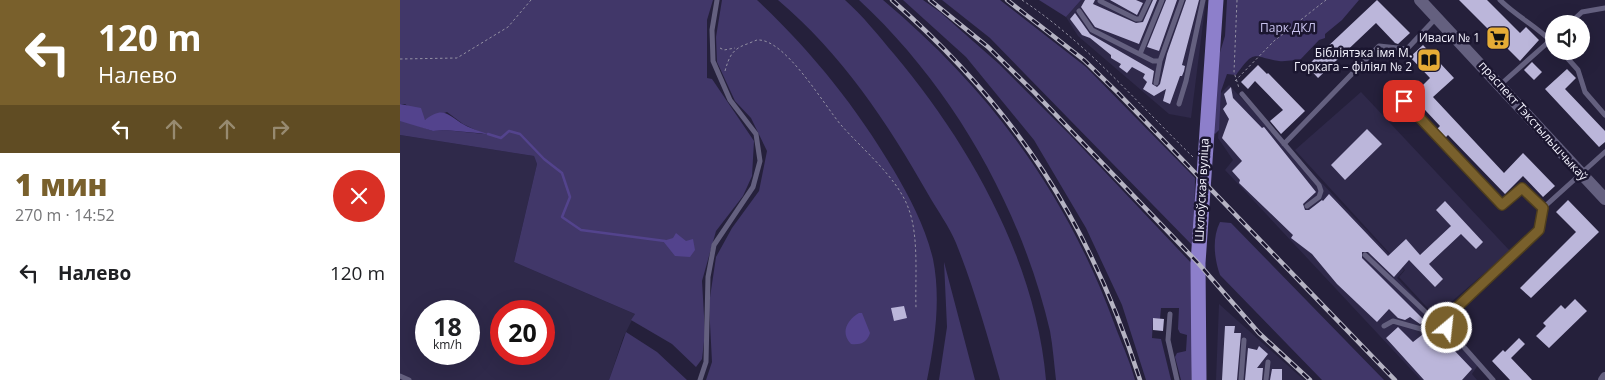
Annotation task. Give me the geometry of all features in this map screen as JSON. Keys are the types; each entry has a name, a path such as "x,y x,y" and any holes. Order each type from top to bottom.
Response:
{"main road":[{"name":"Шклоўская вуліца","path":"1199,380 1198,263 1203,166 1216,0"}],"street":[{"name":"праспект Тэкстыльшчыкаў","path":"1420,0 1605,199"}],"lane":[{"path":"700,380 706,362 708,278 714,245 753,188 760,167 760,151 756,134 730,100 714,65 712,43 717,0"},
{"path":"1100,1 1140,20 1148,2 1141,0"},
{"path":"1140,54 1162,0"},
{"path":"1156,83 1160,61 1182,0"},
{"path":"1179,104 1190,64 1203,0"},
{"path":"1500,0 1515,15 1528,20 1545,34"},
{"path":"1579,15 1582,12 1605,8"},
{"path":"1079,11 1092,30 1154,61 1160,61"},
{"path":"1284,144 1378,46 1407,48 1436,17"},
{"path":"1500,85 1545,47"},
{"path":"1569,60 1578,70 1585,92 1605,115"},
{"path":"1242,94 1319,185 1321,191 1319,197 1307,206"},
{"path":"1404,101 1502,205 1522,188 1543,208"},
{"path":"1493,380 1447,328 1447,321 1451,313 1539,230 1543,208 1605,152"},
{"path":"1365,255 1434,320"},
{"path":"1170,314 1168,340 1177,380"},
{"path":"1384,326 1394,321 1422,328 1434,320 1447,321"},
{"path":"1241,380 1244,340"},
{"path":"1266,380 1268,362"},
{"path":"400,376 409,380"}],"path":[{"path":"400,59 457,58 508,27 531,0"},
{"path":"1022,0 1047,17 1085,48 1203,166"},
{"path":"1236,0 1235,81 1242,94"},
{"path":"1235,81 1274,41 1326,0"},
{"path":"712,43 724,50 758,40 771,44 785,54 840,124 901,192 909,210 913,227 916,308"},
{"path":"725,86 728,59 735,48"}],"shaded area":[{"path":"1081,0 1206,0 1191,118 1169,114 1078,36 1066,17"},
{"path":"1229,85 1404,270 1397,278 1478,365 1472,374 1477,380 1421,380 1225,170 1233,160 1218,138 1221,93"},
{"path":"1361,92 1510,251 1435,316 1399,277 1405,270 1295,150"},
{"path":"400,104 421,108 425,120 436,114 444,113 467,126 488,134 445,130 433,131 400,121"},
{"path":"400,135 534,156 537,164 514,262 635,314 623,338 609,380 400,380"},
{"path":"676,233 686,241 693,239 695,250 690,257 675,256 663,241 673,238"},
{"path":"1219,304 1304,380 1216,380"},
{"path":"862,313 870,333 863,343 851,344 846,336 846,327 851,319"}],"green space":[{"path":"400,0 713,0 707,20 707,78 712,79 754,141 752,176 743,196 716,231 702,281 705,333 702,359 696,367 672,344 631,320 635,314 514,262 537,164 534,156 400,135 400,121 433,131 445,130 484,134 463,124 447,112 425,120 405,104 400,104"},
{"path":"722,0 757,0 777,19 814,59 848,101 878,145 905,191 926,235 933,259 937,289 936,320 927,380 706,380 712,362 709,304 716,257 732,228 759,191 767,151 751,118 735,101 717,62 716,37"},
{"path":"778,0 845,0 864,19 922,89 972,165 994,206 1013,248 1029,291 1040,335 1046,380 1000,380 969,277 956,243 946,224 897,141 862,90 822,43"},
{"path":"859,0 883,0 921,34 990,107 1020,146 1048,187 1073,230 1095,275 1135,380 1056,380 1050,331 1037,285 1021,239 1001,194 953,110 893,34"},
{"path":"903,0 923,0 940,12 999,64 1070,135 1194,266 1191,380 1181,380 1175,357 1177,353 1186,351 1187,335 1180,333 1178,329 1179,308 1161,308 1160,319 1153,318 1152,338 1161,339 1171,380 1146,380 1122,305 1086,228 1034,140 966,57"},
{"path":"942,0 1000,0 1086,67 1195,178 1194,247 990,38"},
{"path":"1039,0 1081,0 1066,17"},
{"name":"Парк ДКЛ","path":"1227,0 1359,0 1342,20 1325,34 1325,38 1319,40 1299,61 1279,61 1255,56 1247,61 1236,75 1227,74 1221,91 1219,130 1215,134 1212,131 1217,62 1225,36"},
{"path":"1220,222 1231,223 1384,380 1322,380 1220,275 1216,262 1215,248 1217,228"},
{"path":"944,262 975,380 939,380 947,327"},
{"path":"626,332 657,352 687,380 609,380"}],"building":[{"path":"1085,0 1095,0 1093,4 1136,23 1143,22 1153,0 1157,0 1139,44 1095,27 1081,7"},
{"path":"1110,0 1136,0 1143,3 1137,15"},
{"path":"1166,0 1177,0 1159,51 1147,47"},
{"path":"1186,0 1199,0 1182,65 1185,66 1184,71 1182,76 1180,76 1170,104 1163,101 1166,89 1154,96 1143,89 1147,82 1143,78 1145,74 1132,67 1127,73 1119,67 1121,64 1111,58 1111,55 1090,38 1082,35 1070,19 1075,13 1090,34 1154,71 1152,84 1157,87 1160,84 1167,54"},
{"path":"1377,0 1410,33 1398,44 1376,23 1318,78 1307,66"},
{"path":"1459,0 1487,0 1520,33 1526,27 1539,40 1520,61"},
{"path":"1423,45 1454,78 1433,97 1504,173 1523,153 1555,186 1543,197 1523,176 1505,194 1448,135 1445,138 1437,129 1440,126 1412,96 1430,78 1410,57"},
{"path":"1532,62 1542,72 1534,80 1524,70"},
{"path":"1258,65 1305,111 1281,134 1270,121 1283,110 1255,81 1248,89 1241,82"},
{"path":"1567,69 1576,78 1565,89 1605,131 1605,142 1599,147 1545,89"},
{"path":"1231,87 1233,98 1262,128 1264,127 1316,192 1303,204 1305,210 1309,210 1323,201 1329,194 1388,256 1406,239 1420,255 1451,226 1436,210 1445,201 1483,242 1476,249 1461,234 1429,264 1443,279 1435,287 1409,260 1394,277 1368,252 1362,252 1362,258 1425,321 1420,324 1410,317 1405,320 1398,318 1389,309 1377,322 1337,284 1312,254 1291,238 1293,235 1239,183 1240,180 1232,171 1242,161 1222,138 1229,119 1223,109 1227,104 1224,94"},
{"path":"1367,129 1382,144 1345,180 1331,165"},
{"path":"1568,200 1599,232 1531,298 1520,288 1576,232 1556,212"},
{"path":"1575,299 1587,311 1549,348 1536,336 1546,326 1543,323 1561,305 1565,309"},
{"path":"904,306 907,318 894,321 891,308"},
{"path":"1153,318 1164,319 1163,331 1153,330"},
{"path":"1225,326 1235,326 1234,333 1241,333 1237,380 1222,380"},
{"path":"1398,327 1413,342 1432,327 1472,369 1462,380 1424,380 1386,338"},
{"path":"1519,338 1525,344 1511,358 1532,380 1510,380 1492,361 1503,350 1505,352"},
{"path":"1259,346 1268,354 1257,368 1263,368 1262,380 1245,380 1248,348 1257,350"},
{"path":"1272,369 1282,369 1282,380 1270,380"}],"waterway":[{"path":"488,134 501,138 509,131 520,134 544,159 562,173 570,197 562,217 581,230 665,241"}],"railway":[{"path":"892,0 936,41 976,84 1012,127 1044,172 1072,219 1097,269 1120,323 1140,380"},
{"path":"930,0 988,47 1034,92 1198,263 1259,333 1310,380"},
{"path":"1007,0 1084,60 1118,93 1395,380"}],"place":[{"name":"Иваси № 1","path":"1498,38"},
{"name":"Бібліятэка імя М. Горкага – філіял № 2","path":"1429,60"}],"route":[{"path":"1404,101 1502,205 1522,188 1543,208 1539,230 1451,313 1447,321 1447,328"}]}
